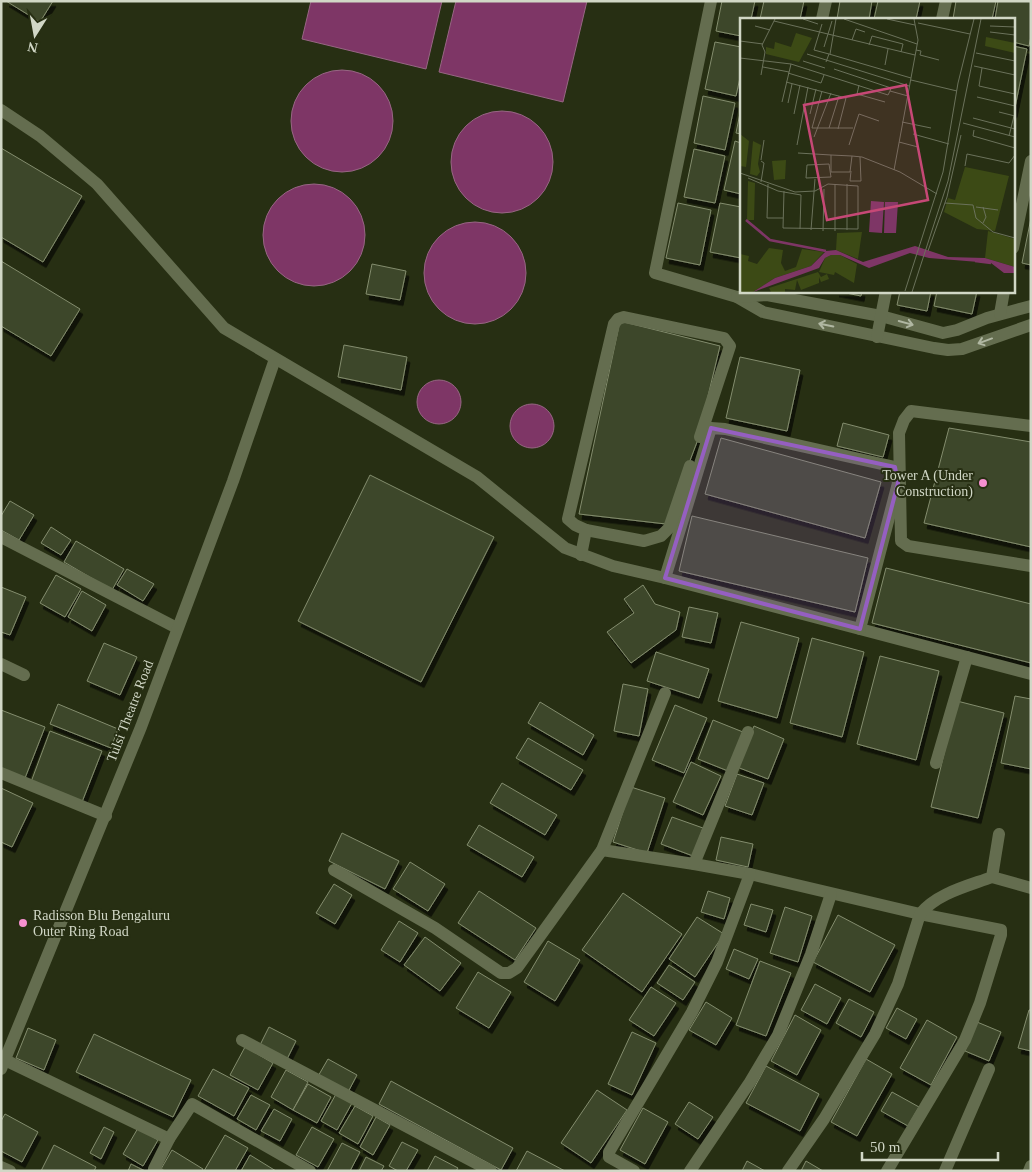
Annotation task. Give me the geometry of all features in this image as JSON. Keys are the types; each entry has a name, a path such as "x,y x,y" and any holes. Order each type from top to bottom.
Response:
{"street":[{"path":"711,1 655,273 737,297 763,312 934,348 962,349 1031,325"},
{"path":"822,18 826,1"},
{"path":"942,18 946,1"},
{"path":"1,110 40,136 97,184 224,328 477,478 565,548 613,566 1031,674"},
{"path":"1014,243 1031,161"},
{"path":"877,336 886,292"},
{"path":"1000,314 1004,292"},
{"path":"737,297 767,293 881,316 943,333 1031,306"},
{"path":"763,312 767,293"},
{"path":"624,317 724,338 730,346 669,528 660,536 644,540 586,530 568,519 614,324 618,319 624,317"},
{"name":"Tulsi Theatre Road","path":"3,1064 141,727 233,481 274,359"},
{"path":"1031,426 911,411 904,420 899,433 901,541 908,546 1031,566"},
{"path":"665,578 711,428 725,429 895,467 898,483 860,629"},
{"path":"581,554 586,530"},
{"path":"1,537 177,628"},
{"path":"936,763 967,657"},
{"path":"1,664 24,675"},
{"path":"334,870 435,928 501,973 509,974 517,968 602,850 665,693"},
{"path":"694,864 748,732"},
{"path":"1,773 106,816"},
{"path":"992,877 999,834"},
{"path":"602,850 750,874 920,914 1001,930 980,1003 965,1040 887,1171"},
{"path":"634,1171 609,1157 610,1152 692,1012 717,962 750,874"},
{"path":"788,1171 824,1118 875,1034 898,984 920,914 926,906 939,898 992,877 1031,888"},
{"path":"690,1171 750,1082 778,1035 812,954 831,894"},
{"path":"242,1040 491,1171"},
{"path":"3,1064 169,1139"},
{"path":"945,1171 989,1069"},
{"path":"157,1171 154,1169 169,1139 192,1104 310,1171"},
{"path":"1,1166 10,1171"},
{"path":"1029,1171 1031,1166"}],"highlighted area":[{"path":"711,428 895,467 898,483 860,629 665,578"}],"shaded area":[{"path":"311,1 442,1 426,69 302,39"},
{"path":"456,1 587,1 563,102 439,72"},
{"path":"342,70 361,74 378,85 389,102 393,121 389,140 378,157 361,168 342,172 323,168 306,157 295,140 291,121 295,102 306,85 323,74"},
{"path":"502,111 521,115 538,126 549,143 553,162 549,181 538,198 521,209 502,213 483,209 466,198 455,181 451,162 455,143 466,126 483,115"},
{"path":"314,184 333,188 350,199 361,216 365,235 361,254 350,271 333,282 314,286 295,282 278,271 267,254 263,235 267,216 278,199 295,188"},
{"path":"475,222 494,226 511,237 522,254 526,273 522,292 511,309 494,320 475,324 456,320 439,309 428,292 424,273 428,254 439,237 456,226"},
{"path":"439,380 451,384 457,390 461,402 457,414 451,420 439,424 427,420 421,414 417,402 421,390 427,384"},
{"path":"532,404 544,408 550,414 554,426 550,438 544,444 532,448 520,444 514,438 510,426 514,414 520,408"}],"building":[{"path":"6,1 53,1 40,22"},
{"path":"722,1 755,1 751,18 740,18 740,36 716,31"},
{"path":"764,1 804,1 800,18 760,18"},
{"path":"840,1 872,1 869,18 837,18"},
{"path":"878,1 920,1 916,18 874,18"},
{"path":"956,1 996,1 992,18 953,18"},
{"path":"998,1 1031,1 1031,36 1029,46 1014,42 1014,18 995,18"},
{"path":"715,42 740,47 740,78 736,96 705,89"},
{"path":"1014,46 1027,49 1014,112"},
{"path":"703,96 735,103 725,150 694,143"},
{"path":"740,113 740,134 736,133"},
{"path":"735,141 740,143 740,194 724,190"},
{"path":"1,148 82,196 43,262 1,237"},
{"path":"694,149 725,156 715,203 684,197"},
{"path":"678,203 711,210 700,265 666,258"},
{"path":"720,203 740,207 740,258 710,252"},
{"path":"1031,218 1031,265 1022,263"},
{"path":"1,261 80,309 51,356 1,326"},
{"path":"372,264 406,271 400,300 366,294"},
{"path":"841,292 862,292 861,296"},
{"path":"900,292 931,292 927,311 897,305"},
{"path":"937,292 977,292 972,314 934,306"},
{"path":"620,321 720,346 697,442 666,524 579,514"},
{"path":"344,345 407,357 401,390 338,377"},
{"path":"740,357 800,370 787,431 726,418"},
{"path":"843,423 889,435 883,457 837,446"},
{"name":"Tower A (Under Construction)","path":"949,428 1031,442 1031,547 924,523"},
{"path":"721,438 881,482 865,538 705,494"},
{"path":"370,475 494,537 421,682 298,621"},
{"path":"10,501 34,515 19,540 1,530 1,516"},
{"path":"692,516 868,558 855,612 679,571"},
{"path":"51,527 71,540 61,555 41,543"},
{"path":"76,541 124,569 112,590 64,562"},
{"path":"886,568 1031,604 1031,663 872,623"},
{"path":"127,569 154,584 143,601 117,585"},
{"path":"56,575 81,589 65,617 40,603"},
{"path":"643,585 655,604 680,612 676,630 631,663 607,632 634,613 624,599"},
{"path":"1,587 26,597 10,635 1,632"},
{"path":"82,591 106,605 92,631 68,617"},
{"path":"689,607 718,613 711,643 682,637"},
{"path":"741,622 799,638 777,718 718,701"},
{"path":"812,638 864,652 842,737 790,723"},
{"path":"104,643 137,657 120,695 87,681"},
{"path":"656,652 709,669 699,698 647,681"},
{"path":"880,656 939,671 916,760 857,744"},
{"path":"623,684 648,689 639,736 614,731"},
{"path":"1015,696 1031,699 1031,769 1001,763"},
{"path":"957,701 1004,713 978,818 931,807"},
{"path":"540,702 594,735 583,755 528,723"},
{"path":"58,704 118,729 111,748 50,724"},
{"path":"675,705 707,718 684,773 652,760"},
{"path":"1,710 45,727 25,778 1,769"},
{"path":"713,720 743,732 728,771 698,759"},
{"path":"754,726 784,739 768,779 737,767"},
{"path":"50,731 102,751 82,802 31,782"},
{"path":"528,738 583,770 571,790 516,758"},
{"path":"691,762 721,776 703,815 673,802"},
{"path":"737,774 764,783 752,815 725,806"},
{"path":"502,783 557,815 545,835 490,803"},
{"path":"631,787 665,798 647,853 613,842"},
{"path":"1,788 33,803 12,847 1,842"},
{"path":"672,817 703,828 693,856 661,844"},
{"path":"479,825 534,857 522,877 467,845"},
{"path":"342,833 399,861 385,889 329,861"},
{"path":"721,837 753,844 748,867 716,860"},
{"path":"410,862 445,884 428,911 393,889"},
{"path":"334,884 352,895 335,924 316,913"},
{"path":"479,891 536,928 515,960 458,923"},
{"path":"708,891 730,898 724,919 701,912"},
{"path":"623,893 682,934 642,992 582,950"},
{"path":"751,904 773,910 766,932 744,925"},
{"path":"785,907 812,916 798,962 770,953"},
{"path":"838,915 895,945 870,992 813,962"},
{"path":"697,917 724,934 695,977 669,959"},
{"path":"399,921 418,933 400,962 381,950"},
{"path":"425,937 461,963 440,991 404,965"},
{"path":"548,941 580,960 555,1001 524,982"},
{"path":"734,949 758,959 749,979 726,969"},
{"path":"760,961 791,973 766,1036 736,1025"},
{"path":"669,965 695,982 683,1000 657,983"},
{"path":"478,972 511,992 489,1028 456,1008"},
{"path":"815,984 841,998 827,1024 801,1010"},
{"path":"651,987 676,1003 654,1036 629,1020"},
{"path":"849,999 874,1012 861,1037 836,1023"},
{"path":"706,1002 732,1018 716,1045 689,1030"},
{"path":"897,1008 917,1019 906,1039 886,1028"},
{"path":"1029,1010 1031,1010 1031,1051 1018,1048"},
{"path":"795,1015 821,1030 797,1075 771,1061"},
{"path":"927,1020 957,1037 931,1085 900,1068"},
{"path":"977,1022 1001,1032 989,1061 965,1051"},
{"path":"269,1027 296,1041 287,1059 260,1045"},
{"path":"28,1028 56,1040 44,1070 16,1058"},
{"path":"632,1032 656,1043 632,1095 608,1084"},
{"path":"94,1034 191,1080 173,1117 76,1072"},
{"path":"245,1047 273,1063 258,1090 230,1075"},
{"path":"328,1059 357,1075 347,1094 317,1078"},
{"path":"866,1059 892,1074 857,1136 831,1122"},
{"path":"766,1066 819,1094 800,1131 746,1103"},
{"path":"213,1069 249,1088 234,1116 198,1096"},
{"path":"286,1070 308,1082 293,1110 271,1097"},
{"path":"391,1081 513,1148 501,1170 379,1104"},
{"path":"308,1084 331,1097 317,1123 293,1110"},
{"path":"597,1090 627,1110 591,1163 561,1143"},
{"path":"892,1092 919,1107 908,1126 881,1111"},
{"path":"336,1094 352,1103 337,1130 321,1121"},
{"path":"251,1095 270,1105 256,1130 237,1119"},
{"path":"689,1102 713,1117 698,1139 675,1124"},
{"path":"355,1106 373,1116 358,1144 339,1133"},
{"path":"643,1108 668,1122 645,1164 620,1150"},
{"path":"274,1109 292,1119 280,1141 261,1131"},
{"path":"5,1114 38,1132 22,1162 1,1151 1,1121"},
{"path":"376,1117 390,1125 373,1155 360,1147"},
{"path":"104,1127 114,1132 101,1159 90,1153"},
{"path":"312,1127 334,1139 318,1167 296,1155"},
{"path":"138,1128 158,1140 143,1166 123,1154"},
{"path":"225,1135 248,1148 235,1171 204,1171"},
{"path":"402,1142 418,1150 406,1171 398,1171 389,1166"},
{"path":"342,1143 360,1152 350,1171 327,1171"},
{"path":"54,1145 96,1167 94,1171 41,1171"},
{"path":"172,1150 203,1169 202,1171 165,1171 161,1169"},
{"path":"527,1151 565,1171 516,1171"},
{"path":"250,1155 276,1171 241,1171"},
{"path":"435,1156 458,1168 456,1171 427,1171"},
{"path":"366,1157 384,1166 381,1171 359,1171"},
{"path":"747,1161 765,1171 742,1171"},
{"path":"806,1161 823,1171 801,1171"},
{"path":"131,1164 145,1171 128,1171"}],"place":[{"name":"Tower A (Under Construction)","path":"983,483"},
{"name":"Radisson Blu Bengaluru Outer Ring Road","path":"23,923"}]}
